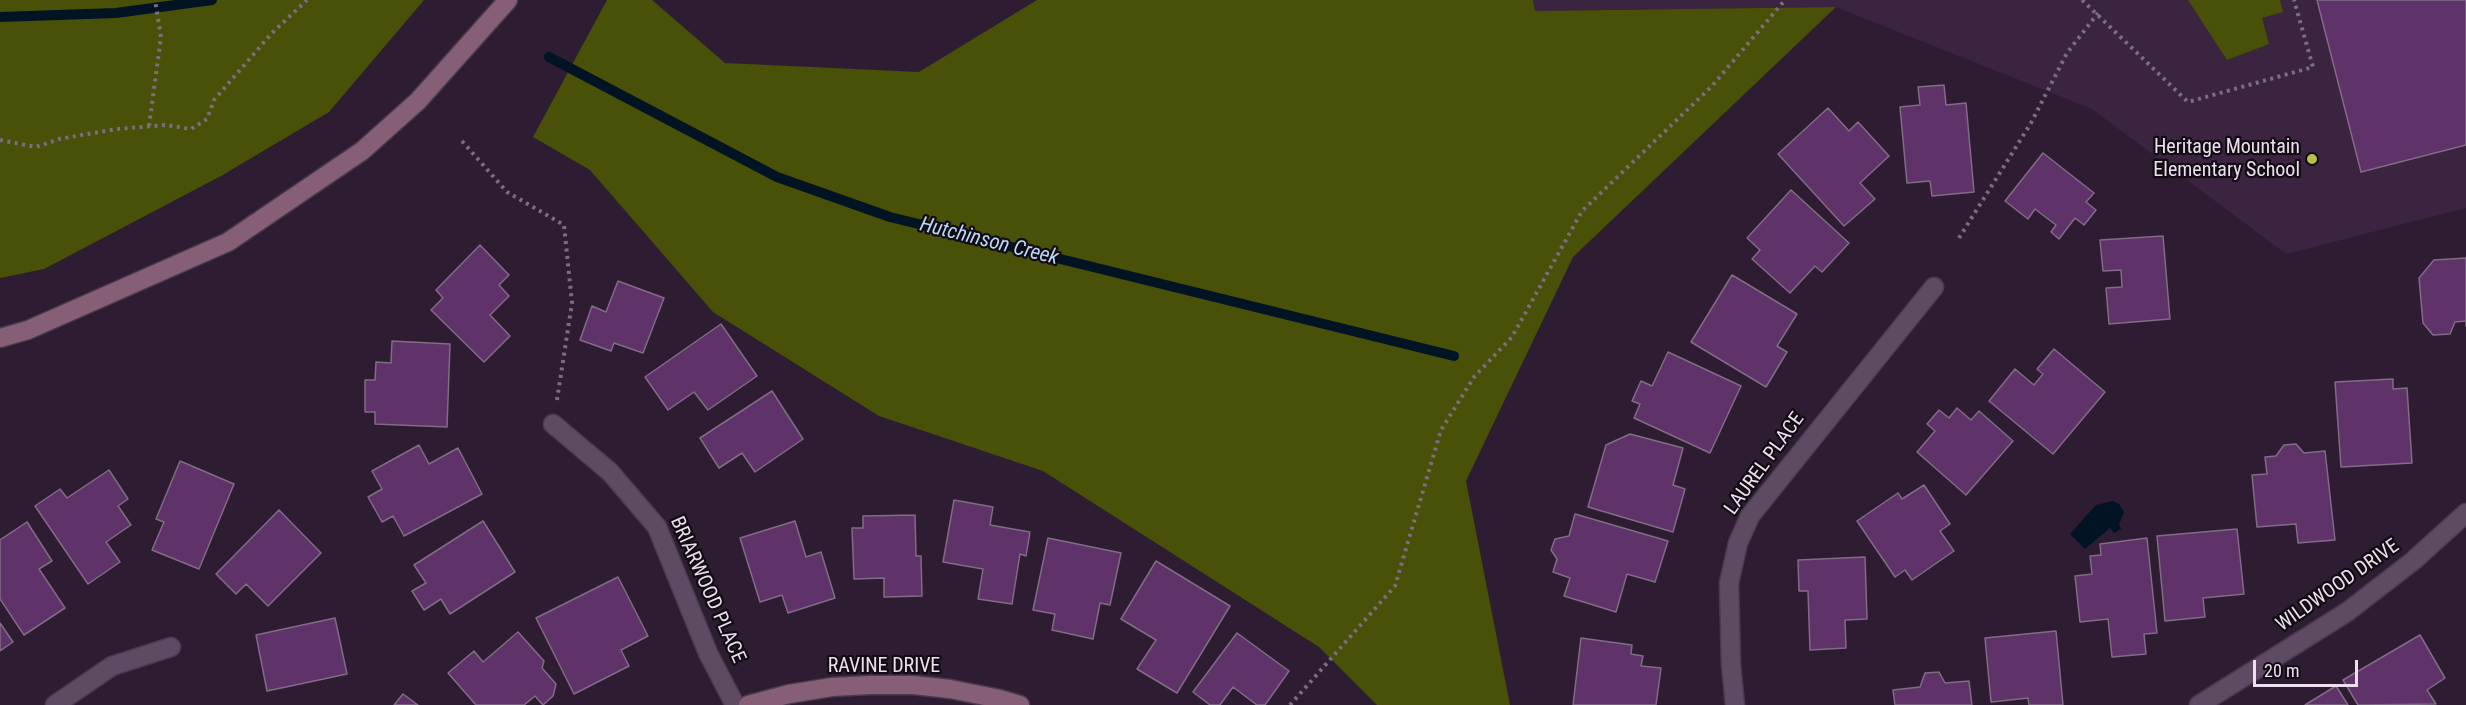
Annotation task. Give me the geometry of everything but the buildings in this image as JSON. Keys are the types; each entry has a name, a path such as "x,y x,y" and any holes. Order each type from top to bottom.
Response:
{"main road":[{"path":"0,338 28,330 228,242 362,151 418,101 508,0"},
{"name":"RAVINE DRIVE","path":"748,705 789,694 832,687 870,685 913,685 950,689 1020,705"}],"street":[{"name":"LAUREL PLACE","path":"1735,705 1731,665 1729,583 1738,543 1750,516 1934,287"},
{"name":"BRIARWOOD PLACE","path":"553,424 610,472 657,527 708,653 735,705"},
{"name":"WILDWOOD DRIVE","path":"2199,705 2373,593 2445,534 2466,513"},
{"path":"55,705 112,666 171,646"}],"path":[{"path":"149,126 161,37 155,0"},
{"path":"0,140 36,147 59,139 117,129 166,125 191,129 207,119 214,100 272,33 307,0"},
{"path":"1290,705 1395,586 1441,430 1474,376 1512,337 1581,211 1712,86 1785,0"},
{"path":"2082,0 2188,102 2313,67 2294,0"},
{"path":"1959,238 2031,123 2067,53 2098,13"},
{"path":"462,141 507,192 564,225 572,303 553,424"}],"shaded area":[{"name":"Heritage Mountain Elementary School","path":"1533,0 2466,0 2466,208 2286,254 2092,109 1836,7 1535,11"}],"green space":[{"path":"0,0 424,0 329,112 221,176 44,269 0,278"},
{"path":"607,0 652,0 725,63 919,72 1037,0 1533,0 1535,11 1836,7 1573,257 1466,481 1510,705 1377,705 1319,647 1043,471 879,416 713,312 590,170 533,137"},
{"path":"2188,0 2280,0 2283,12 2262,18 2269,44 2227,60"}],"water":[{"path":"2113,501 2119,504 2124,512 2119,525 2121,529 2114,533 2110,528 2085,549 2070,534 2096,505"}],"waterway":[{"name":"Hutchinson Creek","path":"0,17 116,13 212,0"},
{"name":"Hutchinson Creek","path":"549,57 777,177 890,217 1454,356"}],"place":[{"name":"Heritage Mountain Elementary School","path":"2312,159"}]}
